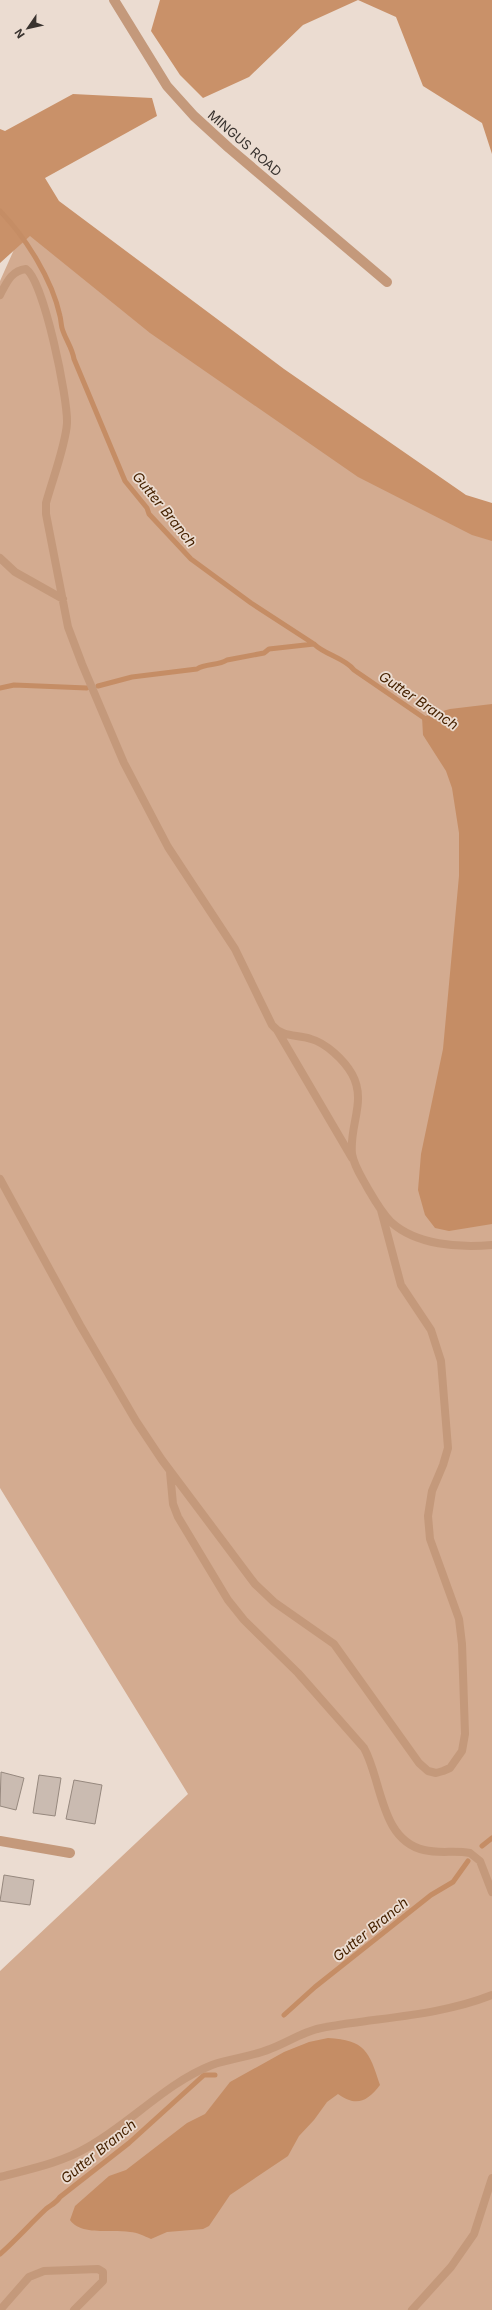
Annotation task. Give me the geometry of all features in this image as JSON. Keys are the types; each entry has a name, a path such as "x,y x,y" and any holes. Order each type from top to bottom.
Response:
{"street":[{"name":"MINGUS ROAD","path":"114,0 167,86 194,116 386,282"},
{"path":"0,1841 70,1853"}],"lane":[{"path":"0,295 12,274 18,270 26,270 33,276 48,321 65,394 67,425 46,503 46,514 68,627 124,763 168,847 235,949 276,1030 381,1210 400,1229 436,1243 461,1246 492,1245"},
{"path":"0,558 15,572 63,599"},
{"path":"276,1030 287,1036 317,1041 329,1050 350,1072 357,1084 359,1096 353,1137 354,1163"},
{"path":"0,1179 80,1325 136,1421 169,1470 255,1584 274,1602 334,1644 419,1762 428,1771 436,1773 450,1768 462,1751 465,1734 462,1644 459,1620 430,1539 428,1516 432,1491 443,1465 448,1448 441,1361 431,1330 400,1285 381,1210"},
{"path":"169,1470 173,1504 178,1517 228,1600 244,1620 298,1673 364,1748 371,1760 387,1816 397,1832 410,1844 422,1850 436,1853 470,1853 480,1861 492,1892"},
{"path":"0,2177 64,2159 88,2147 190,2076 211,2066 231,2059 255,2055 272,2049 299,2035 324,2027 426,2013 464,2005 492,1995"},
{"path":"412,2310 451,2267 474,2234 492,2178"},
{"path":"0,2310 29,2278 44,2271 98,2269 103,2272 103,2281 74,2310"}],"shaded area":[{"path":"160,0 358,0 303,25 249,77 203,98 180,75 151,31"},
{"path":"358,0 492,0 492,154 482,123 423,86 396,17"},
{"path":"73,94 152,98 157,116 45,178 59,201 284,369 466,495 492,503 492,541 472,535 358,477 150,333 30,236 0,263 0,129 5,131"},
{"path":"29,216 492,533 492,2310 0,2310 0,1971 188,1794 0,1488 0,281"},
{"path":"492,704 492,1224 449,1231 435,1228 425,1215 418,1190 421,1154 443,1049 459,876 459,833 452,788 446,771 423,735 422,717 450,709"},
{"path":"328,2038 350,2041 364,2050 372,2064 380,2085 366,2099 361,2101 350,2100 338,2094 327,2102 314,2120 299,2136 288,2156 230,2195 209,2226 203,2229 167,2232 151,2239 133,2232 89,2230 75,2225 70,2220 75,2206 109,2176 126,2170 187,2123 205,2114 230,2082 284,2052 309,2042"}],"building":[{"path":"1,1772 24,1778 16,1810 0,1806"},
{"path":"39,1775 61,1778 55,1816 33,1813"},
{"path":"74,1780 102,1785 95,1824 66,1819"},
{"path":"4,1875 34,1880 30,1905 0,1901"}],"waterway":[{"name":"Gutter Branch","path":"0,211 28,246 51,288 60,316 63,332 125,481 147,508 149,514 191,559 251,603 319,648 346,662 354,670 427,720"},
{"path":"98,686 132,677 197,669 227,660 264,653 269,649 314,644"},
{"path":"0,688 14,685 87,688"},
{"name":"Gutter Branch","path":"482,1846 492,1838"},
{"name":"Gutter Branch","path":"284,2015 315,1987 431,1895 453,1882 468,1861"},
{"name":"Gutter Branch","path":"0,2254 46,2209 129,2143 204,2075 215,2075"}]}
